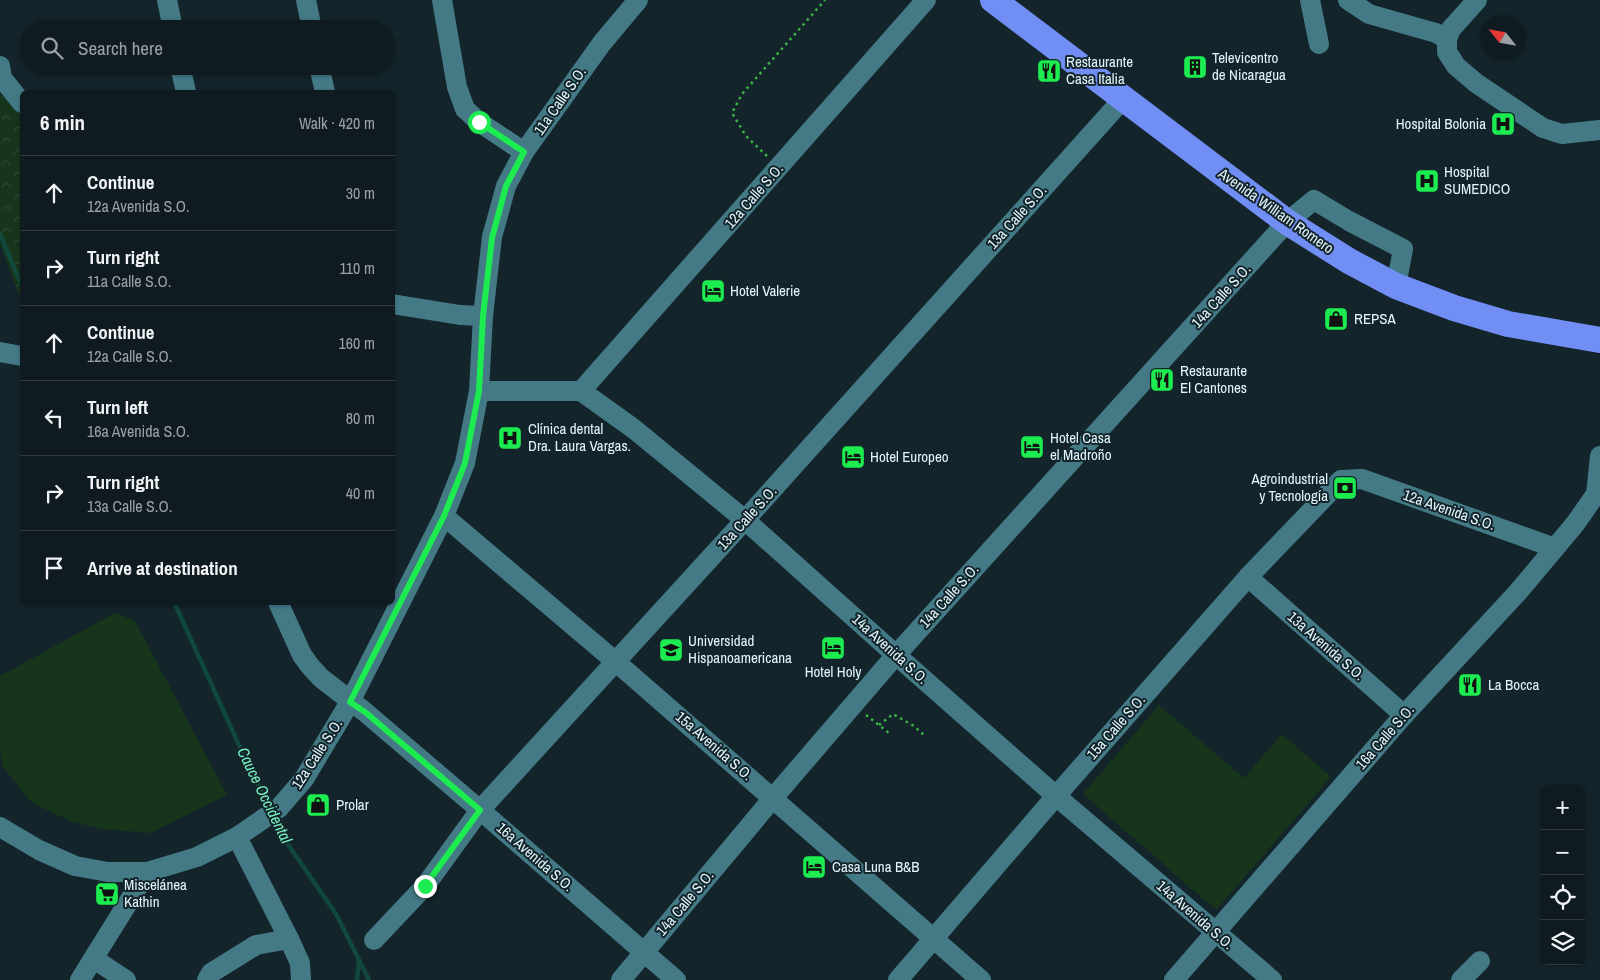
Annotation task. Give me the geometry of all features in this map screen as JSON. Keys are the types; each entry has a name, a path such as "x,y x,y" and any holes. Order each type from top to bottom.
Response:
{"main road":[{"name":"Avenida William Romero","path":"993,0 1287,222 1348,261 1396,286 1454,308 1508,324 1600,340"}],"street":[{"path":"167,0 171,20"},
{"path":"306,0 310,20"},
{"path":"442,0 457,87 465,109 479,122 524,152"},
{"name":"11a Calle S.O.","path":"479,391 483,316 492,238 506,186 524,152 602,42 638,0"},
{"name":"12a Calle S.O.","path":"581,391 926,0"},
{"path":"1310,0 1319,44"},
{"path":"1348,0 1368,14 1436,33 1447,39"},
{"path":"1477,0 1452,29 1447,39 1447,52 1456,66 1476,83 1543,128 1562,134 1600,130"},
{"path":"0,66 2,78 20,100"},
{"path":"182,75 186,90"},
{"path":"321,75 325,90"},
{"name":"13a Calle S.O.","path":"374,940 425,886 480,810 745,520 1123,99"},
{"name":"14a Calle S.O.","path":"621,980 773,798 896,655 1287,222 1314,200 1349,221 1403,249 1396,286"},
{"path":"395,304 460,315 483,316"},
{"path":"0,352 20,356"},
{"path":"479,391 581,391"},
{"name":"12a Calle S.O.","path":"0,826 39,850 75,866 108,872 147,872 197,857 237,837 278,808 304,779 350,702 444,516 465,463 479,391"},
{"name":"14a Avenida S.O.","path":"581,391 634,429 745,520 1056,796 1272,980"},
{"path":"1598,495 1600,456"},
{"name":"12a Avenida S.O.","path":"1341,480 1362,479 1555,548"},
{"name":"15a Calle S.O.","path":"898,980 1248,577 1341,480"},
{"name":"16a Calle S.O.","path":"1174,980 1404,715 1518,592 1598,495"},
{"name":"15a Avenida S.O.","path":"444,516 616,662 981,980"},
{"name":"13a Avenida S.O.","path":"1248,577 1404,715"},
{"name":"16a Avenida S.O.","path":"279,605 302,655 321,678 365,712 676,980"},
{"path":"237,837 300,963 301,980"},
{"path":"80,980 147,872"},
{"path":"206,980 210,974 256,945 289,939"},
{"path":"94,959 126,980"},
{"path":"1461,980 1480,961"}],"path":[{"path":"779,167 746,136 732,113 742,94 825,0"},
{"path":"853,704 889,733"},
{"path":"879,725 893,714 914,726 926,737"}],"green space":[{"path":"0,94 20,112 20,298 0,243"},
{"path":"115,613 135,621 227,795 151,833 101,829 70,821 31,802 3,767 0,750 0,676"},
{"path":"1159,705 1244,778 1282,734 1331,777 1216,910 1083,794"}],"waterway":[{"name":"Cauce Occidental","path":"0,234 20,282"},
{"name":"Cauce Occidental","path":"175,605 244,756 270,808"},
{"name":"Cauce Occidental","path":"274,817 287,843 336,914 369,980"},
{"path":"357,980 359,959"}],"place":[{"name":"Televicentro de Nicaragua","path":"1195,67"},
{"name":"Restaurante Casa Italia","path":"1049,71"},
{"name":"Hospital Bolonia","path":"1503,124"},
{"name":"Hospital SUMEDICO","path":"1427,181"},
{"name":"Hotel Valerie","path":"713,291"},
{"name":"REPSA","path":"1336,319"},
{"name":"Restaurante El Cantones","path":"1162,380"},
{"name":"Clínica dental Dra. Laura Vargas.","path":"510,438"},
{"name":"Hotel Casa el Madroño","path":"1032,447"},
{"name":"Hotel Europeo","path":"853,457"},
{"name":"Agroindustrial y Tecnología","path":"1345,488"},
{"name":"Hotel Holy","path":"833,648"},
{"name":"Universidad Hispanoamericana","path":"671,650"},
{"name":"La Bocca","path":"1470,685"},
{"name":"Prolar","path":"318,805"},
{"name":"Casa Luna B&B","path":"814,867"},
{"name":"Miscelánea Kathin","path":"107,894"}],"route":[{"path":"425,886 480,810 365,712 350,702 444,516 465,463 479,391 483,316 492,238 506,186 524,152 479,122"}]}
